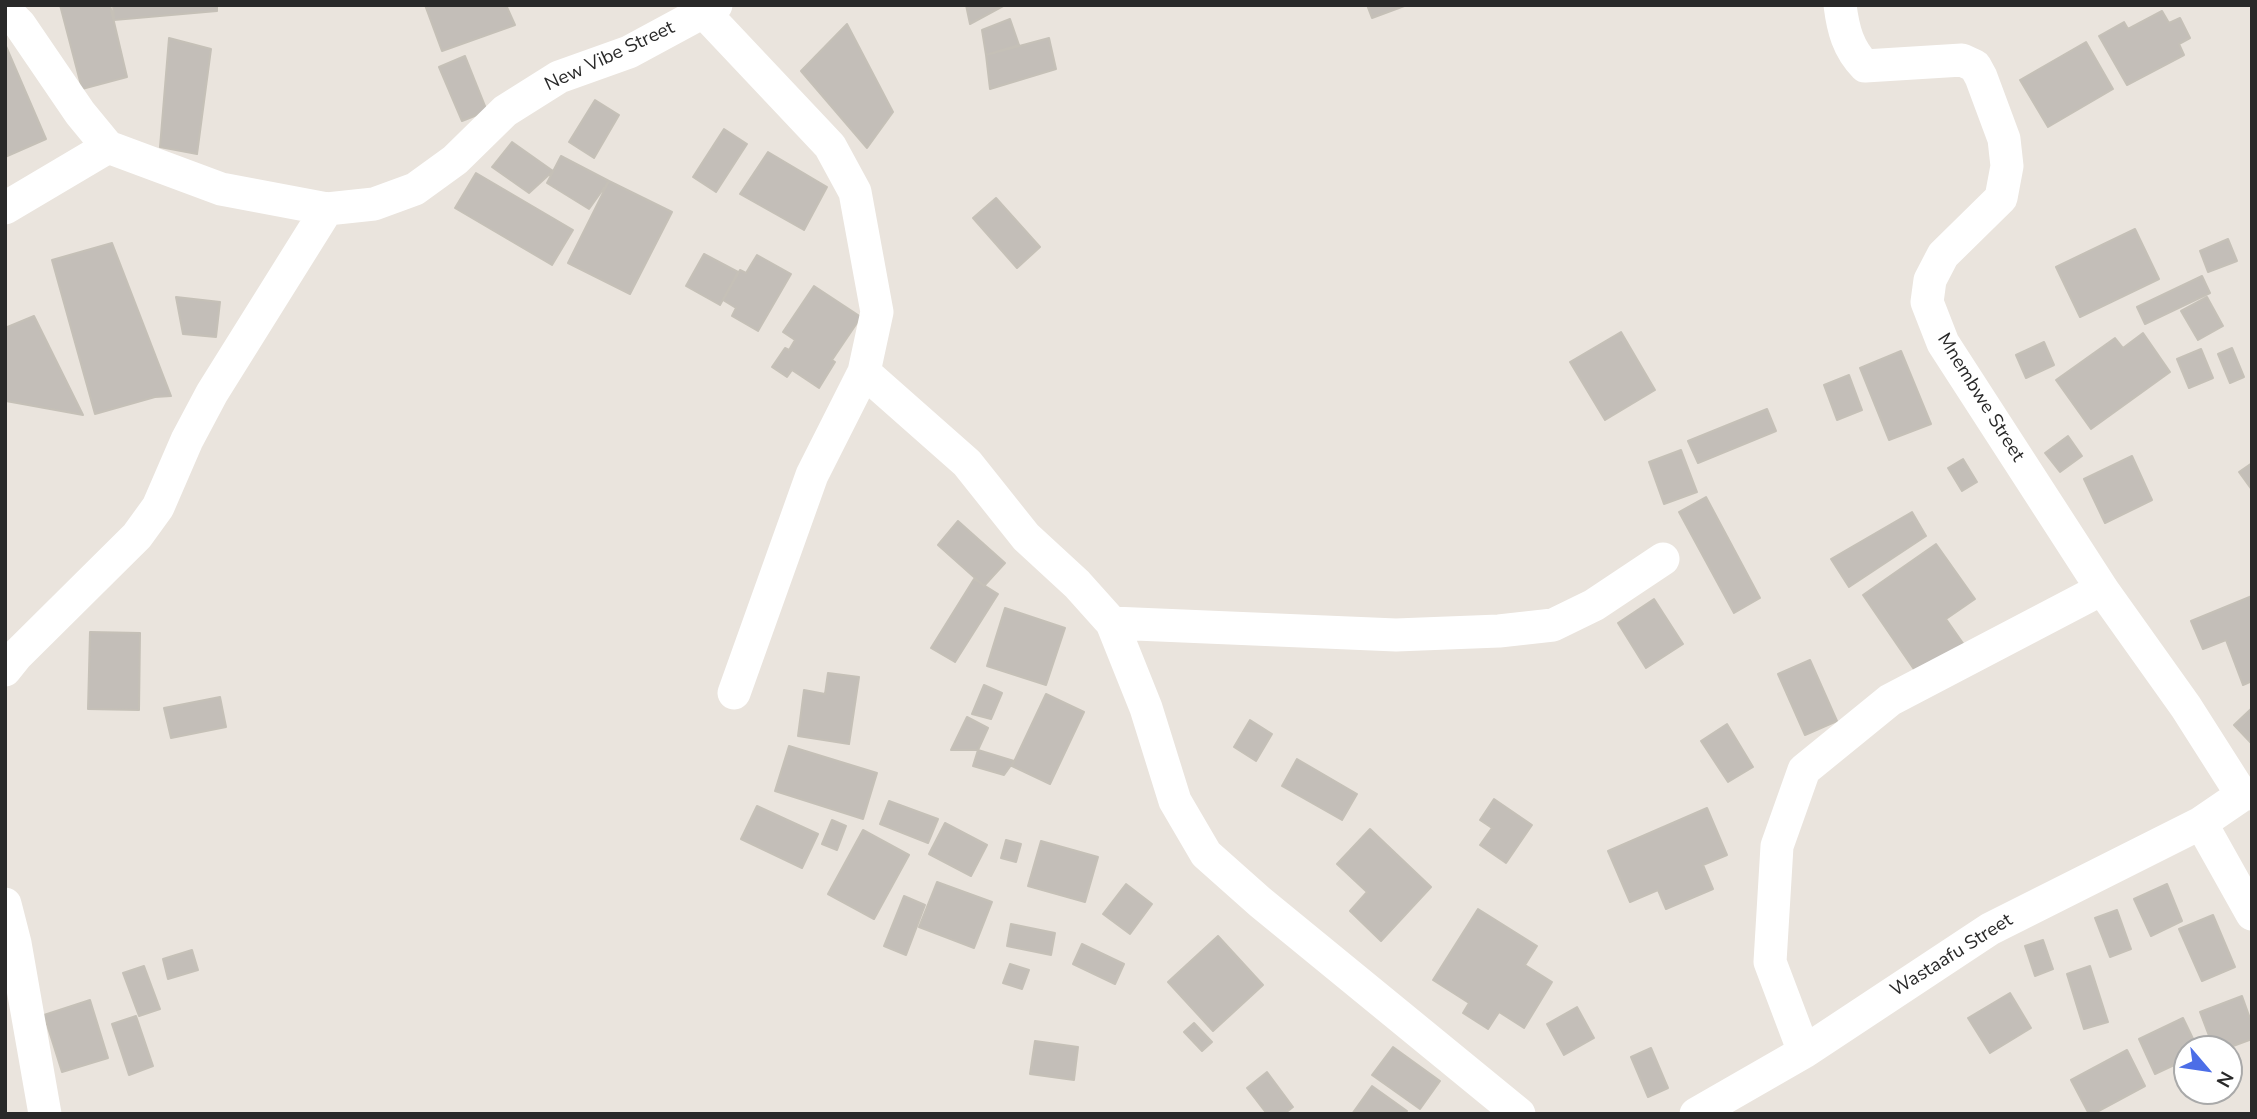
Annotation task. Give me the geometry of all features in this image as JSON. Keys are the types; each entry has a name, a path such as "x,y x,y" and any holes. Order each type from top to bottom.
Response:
{"street":[{"name":"Mnembwe Street","path":"1840,5 1843,29 1855,55 1865,66 1962,60 1975,66 2004,139 2007,166 2001,198 1942,256 1930,280 1927,302 1943,343 2102,589 2247,794"},
{"path":"705,8 830,146 855,192 877,312 864,372 812,475 734,693"},
{"name":"New Vibe Street","path":"108,147 221,190 327,208 374,204 415,189 455,160 505,111 559,77 629,52 705,8"},
{"path":"5,10 20,26 80,113 108,147 5,208"},
{"path":"5,670 137,536 158,507 187,440 212,393 327,208"},
{"path":"864,372 967,463 1026,537 1077,584 1112,623 1146,708 1175,801 1206,854 1270,910 1519,1114"},
{"path":"1112,623 1396,635 1499,631 1553,625 1594,605 1664,559"},
{"path":"1804,1052 1770,962 1777,846 1804,770 1890,700 2102,589"},
{"name":"Wastaafu Street","path":"1696,1114 1804,1052 1990,929 2201,823 2247,794"},
{"path":"2201,823 2252,914"},
{"path":"5,904 15,943 45,1114"}],"building":[{"path":"60,5 110,5 127,77 82,89"},
{"path":"113,5 217,5 217,11 114,20"},
{"path":"425,5 506,5 515,25 442,51"},
{"path":"966,5 1005,5 970,24"},
{"path":"1367,5 1407,5 1372,18"},
{"path":"2162,11 2169,23 2180,18 2190,38 2179,44 2184,55 2127,85 2099,36 2124,22 2128,29"},
{"path":"1010,19 1019,45 986,55 982,30"},
{"path":"847,24 893,112 867,148 801,71"},
{"path":"169,38 211,49 197,154 160,147"},
{"path":"1049,38 1056,69 990,89 986,55"},
{"path":"2086,42 2113,89 2048,127 2020,80"},
{"path":"5,44 46,139 5,157"},
{"path":"465,56 487,111 462,121 439,67"},
{"path":"595,100 619,115 594,158 569,142"},
{"path":"724,129 747,144 716,192 693,177"},
{"path":"512,142 553,171 529,193 492,167"},
{"path":"768,152 827,187 804,230 740,194"},
{"path":"561,156 609,181 589,209 547,183"},
{"path":"476,173 573,230 552,265 455,208"},
{"path":"609,181 672,212 630,294 568,263"},
{"path":"996,198 1040,247 1017,268 973,218"},
{"path":"2135,229 2159,279 2080,317 2056,267"},
{"path":"2228,239 2237,261 2208,272 2200,251"},
{"path":"112,243 171,396 155,397 95,414 52,260"},
{"path":"704,254 738,272 720,305 686,286"},
{"path":"757,255 791,274 758,331 732,316 736,308 723,300 740,270 746,273"},
{"path":"2202,276 2210,293 2145,324 2137,307"},
{"path":"814,286 861,317 832,360 835,362 819,388 792,370 787,377 772,367 785,348 789,350 795,340 783,332"},
{"path":"176,297 220,302 216,337 183,334"},
{"path":"2207,297 2223,326 2198,340 2181,311"},
{"path":"34,316 83,415 6,401 5,328"},
{"path":"1621,332 1655,390 1605,420 1570,362"},
{"path":"2143,333 2170,372 2091,429 2056,380 2115,338 2123,348"},
{"path":"2044,342 2054,365 2026,378 2016,355"},
{"path":"2232,348 2244,377 2230,383 2218,354"},
{"path":"2201,349 2213,378 2189,388 2177,359"},
{"path":"1901,351 1931,424 1889,440 1860,368"},
{"path":"1849,375 1862,410 1837,420 1824,385"},
{"path":"1767,409 1776,431 1698,463 1688,441"},
{"path":"2068,436 2082,456 2060,472 2045,453"},
{"path":"1681,450 1697,492 1664,504 1649,462"},
{"path":"2132,456 2152,500 2105,523 2084,479"},
{"path":"1963,459 1977,482 1962,491 1948,468"},
{"path":"2252,463 2252,490 2239,472"},
{"path":"1706,497 1760,598 1734,613 1679,512"},
{"path":"1912,512 1926,536 1849,587 1831,559"},
{"path":"958,521 1005,563 984,586 938,545"},
{"path":"1936,544 1975,599 1946,619 1967,649 1922,681 1863,595"},
{"path":"974,579 998,594 955,662 931,648"},
{"path":"2252,596 2252,681 2243,685 2226,640 2203,649 2191,621"},
{"path":"1654,599 1683,644 1646,668 1618,623"},
{"path":"1005,608 1065,628 1046,685 987,666"},
{"path":"90,632 140,633 139,710 88,709"},
{"path":"1810,660 1837,721 1805,735 1778,674"},
{"path":"828,673 859,677 849,744 798,736 804,690 825,694"},
{"path":"984,685 1002,693 991,719 972,714"},
{"path":"1046,694 1084,712 1050,784 1012,766"},
{"path":"220,697 226,727 171,738 164,708"},
{"path":"2252,708 2252,744 2234,725"},
{"path":"967,717 988,728 978,750 951,750"},
{"path":"1250,720 1272,734 1256,761 1234,747"},
{"path":"1727,724 1753,767 1728,782 1701,741"},
{"path":"789,746 877,773 863,819 775,791"},
{"path":"978,750 1014,761 1004,775 973,766"},
{"path":"1297,759 1357,794 1342,820 1282,786"},
{"path":"1494,799 1532,825 1506,863 1480,845 1492,828 1480,820"},
{"path":"889,801 938,819 928,843 880,824"},
{"path":"757,806 818,834 802,868 741,839"},
{"path":"1707,808 1727,855 1703,865 1713,889 1666,909 1658,890 1630,902 1608,851"},
{"path":"832,820 846,826 837,850 822,844"},
{"path":"945,823 987,845 971,876 929,854"},
{"path":"1370,829 1431,887 1381,941 1350,911 1367,892 1337,864"},
{"path":"863,830 909,855 874,919 828,894"},
{"path":"1006,840 1021,844 1016,862 1001,858"},
{"path":"1041,841 1098,857 1085,902 1028,886"},
{"path":"937,882 992,902 974,948 919,927"},
{"path":"1126,884 1152,904 1130,934 1103,914"},
{"path":"2167,884 2182,921 2151,936 2134,899"},
{"path":"904,896 925,905 906,955 884,946"},
{"path":"1478,909 1537,946 1525,965 1552,982 1524,1028 1499,1012 1488,1029 1463,1013 1469,1003 1433,980"},
{"path":"2117,910 2131,949 2110,957 2095,918"},
{"path":"2213,915 2235,967 2202,981 2179,929"},
{"path":"1011,924 1055,933 1051,955 1007,946"},
{"path":"1218,936 1263,985 1213,1031 1168,982"},
{"path":"2043,940 2053,969 2035,976 2025,946"},
{"path":"1082,944 1124,964 1115,984 1073,964"},
{"path":"192,950 198,970 168,979 163,959"},
{"path":"1010,964 1029,970 1022,989 1003,983"},
{"path":"144,966 160,1009 139,1016 123,973"},
{"path":"2090,966 2108,1022 2084,1029 2067,974"},
{"path":"2010,993 2031,1028 1990,1053 1968,1018"},
{"path":"2242,996 2252,1024 2252,1039 2243,1042 2243,1035 2209,1035 2200,1012"},
{"path":"90,1000 108,1058 62,1072 44,1015"},
{"path":"1577,1007 1594,1038 1564,1055 1547,1024"},
{"path":"136,1016 153,1066 129,1075 112,1024"},
{"path":"2183,1018 2191,1035 2173,1035 2173,1066 2155,1074 2139,1039"},
{"path":"1194,1023 1212,1042 1202,1051 1184,1032"},
{"path":"1035,1041 1078,1047 1074,1080 1030,1074"},
{"path":"1393,1047 1440,1081 1420,1109 1372,1075"},
{"path":"1651,1048 1668,1088 1648,1097 1631,1057"},
{"path":"2127,1050 2145,1086 2089,1114 2071,1080"},
{"path":"1267,1072 1293,1107 1284,1114 1267,1114 1247,1088"},
{"path":"1372,1086 1407,1111 1405,1114 1352,1114"}]}
